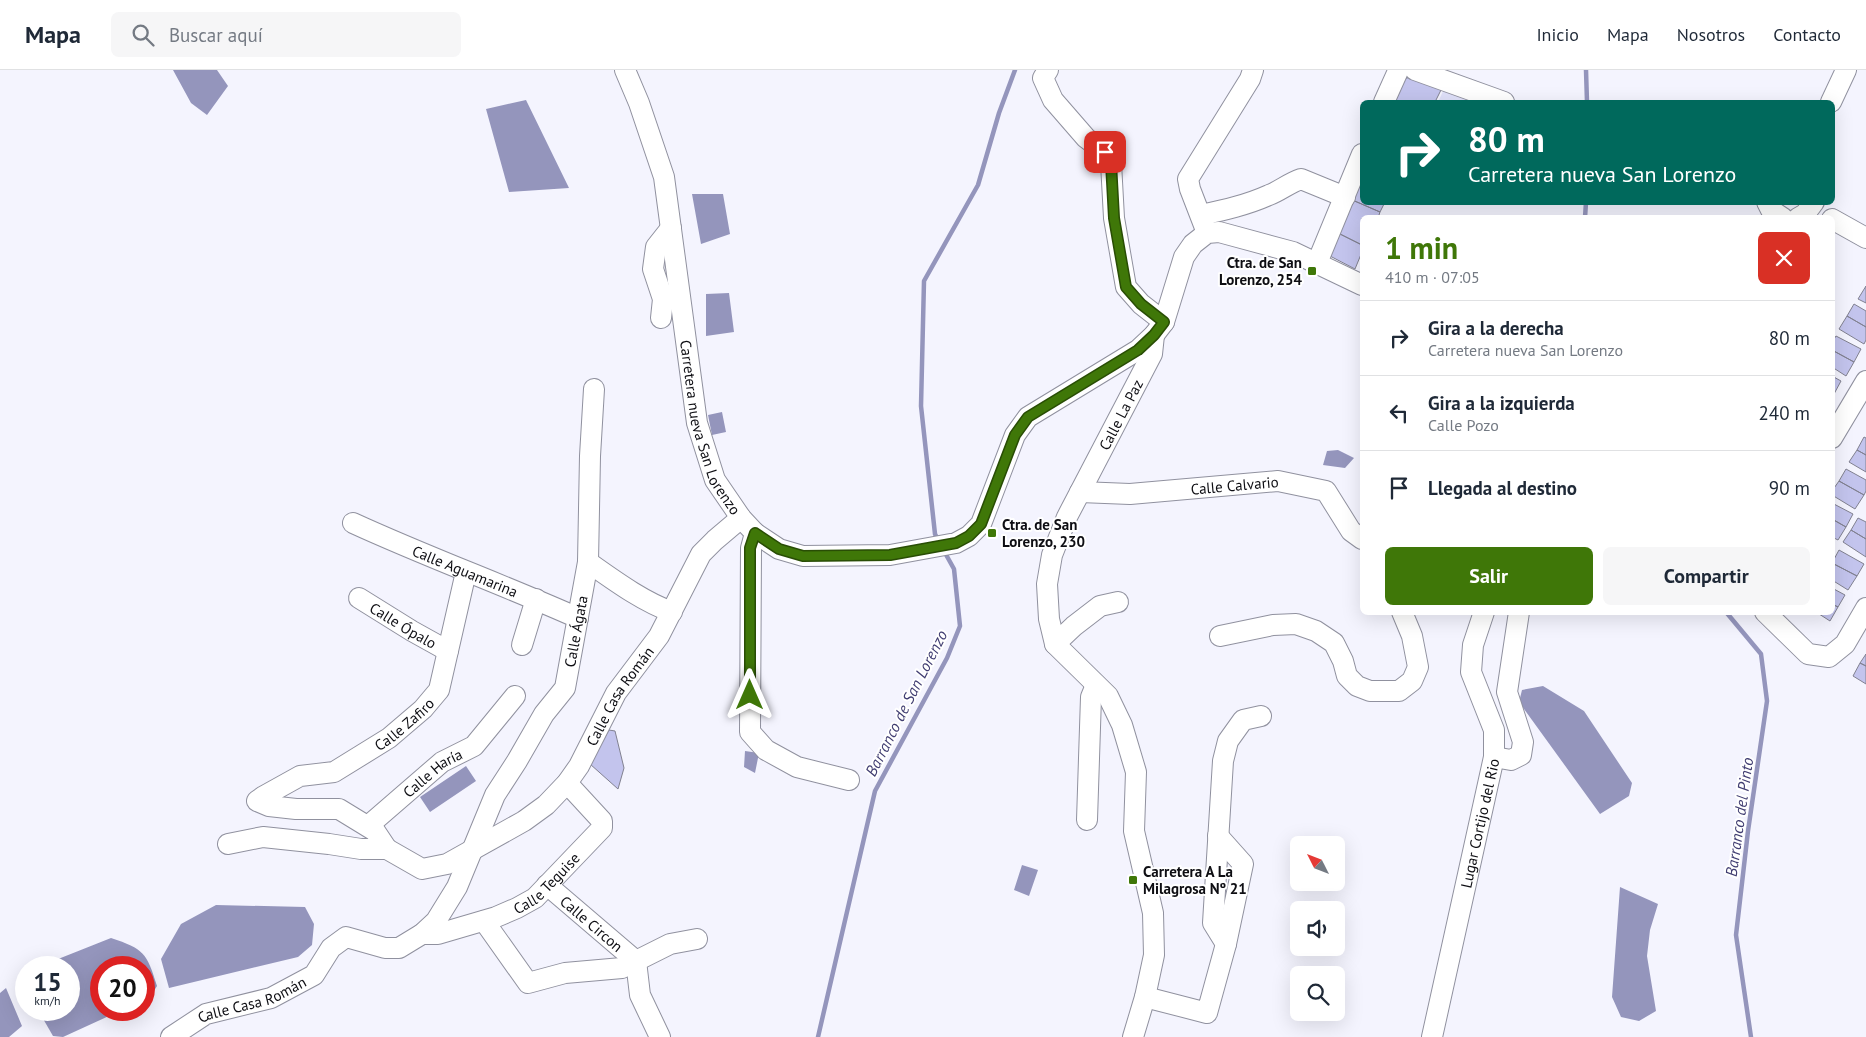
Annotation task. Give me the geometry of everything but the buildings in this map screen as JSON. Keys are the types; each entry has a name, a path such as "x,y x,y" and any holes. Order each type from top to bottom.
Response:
{"street":[{"name":"Carretera nueva San Lorenzo","path":"625,70 640,103 664,177 697,423 715,480 741,518 755,533 779,549 803,556 890,555 956,543 969,536 981,524 1015,435 1028,417 1138,350 1159,328"},
{"path":"1048,70 1043,78 1054,100 1086,138 1105,152 1111,163 1114,218 1126,287 1159,328"},
{"path":"1253,70 1250,79 1188,180 1204,224 1219,232 1293,252 1360,284"},
{"path":"1385,100 1401,70 1498,100"},
{"path":"1832,100 1846,70"},
{"path":"1317,264 1360,159"},
{"path":"1159,328 1184,257 1204,224 1229,209 1271,195 1290,183 1301,179 1344,197"},
{"path":"1768,205 1771,210 1778,215"},
{"path":"1808,209 1823,215"},
{"path":"1835,220 1866,238"},
{"path":"661,318 663,299 653,269 656,247 671,228"},
{"name":"Calle La Paz","path":"1055,644 1049,619 1047,584 1052,555 1067,517 1152,354 1159,328"},
{"path":"1835,433 1866,381"},
{"name":"Calle Ágata","path":"473,850 495,795 518,761 544,714 565,688 588,562 590,456 594,388"},
{"name":"Calle Calvario","path":"1080,492 1130,494 1278,480 1326,492 1351,531 1360,538"},
{"name":"Calle Casa Román","path":"388,849 422,869 447,864 524,821 546,805 567,783 579,766 616,693 659,636 701,554 741,518"},
{"name":"Calle Aguamarina","path":"353,523 578,618"},
{"path":"755,533 750,548 750,732 766,750 797,767 848,780"},
{"path":"588,562 612,580 657,606 672,612"},
{"name":"Calle Zafiro","path":"368,826 339,809 296,809 269,806 257,801 300,776 334,772 389,738 423,710 439,690 466,572"},
{"name":"Calle Ópalo","path":"359,598 448,651"},
{"path":"522,645 536,599"},
{"path":"1118,602 1100,606 1055,644 1108,696 1122,725 1136,772 1134,832 1153,913 1154,955 1145,997 1133,1037"},
{"path":"1768,615 1808,654 1830,657 1845,644 1866,608"},
{"path":"1220,636 1273,625 1296,624 1316,631 1334,643 1343,661 1347,676 1357,686 1370,691 1400,691 1412,681 1418,667 1412,636 1403,615"},
{"name":"Lugar Cortijo del Rio","path":"1432,1037 1494,757 1494,730 1471,672 1473,645 1483,615"},
{"path":"1494,757 1511,760 1521,755 1524,742 1508,692 1519,615"},
{"path":"1087,820 1090,697 1096,685"},
{"name":"Calle Haría","path":"368,826 442,762 474,746 515,696"},
{"path":"1226,944 1213,922 1223,761 1228,741 1244,720 1261,716"},
{"name":"Calle Teguise","path":"422,934 438,934 484,921 517,908 535,898 547,886 602,828 602,820 567,783"},
{"path":"368,826 375,831 388,849"},
{"path":"1145,997 1207,1013 1226,944 1243,864 1218,836"},
{"path":"228,844 263,837 361,849 388,849"},
{"name":"Calle Casa Román","path":"171,1037 206,1014 271,998 314,975 331,948 346,937 385,948 399,948 422,934 436,922 457,888 473,850"},
{"name":"Calle Circon","path":"547,886 636,961"},
{"path":"484,921 528,983 565,973 622,968 670,944 697,939"},
{"path":"636,961 640,995 660,1037"}],"shaded area":[{"path":"1446,85 1482,100 1439,100"}],"water":[{"path":"173,70 217,70 228,86 207,115 191,103"},
{"path":"526,100 569,188 509,192 486,109"},
{"path":"692,194 723,194 730,234 701,244"},
{"path":"729,293 734,332 706,336 706,294"},
{"path":"722,412 726,432 712,435 708,415"},
{"path":"1338,450 1354,458 1345,468 1323,465 1327,451"},
{"path":"1543,686 1584,711 1632,783 1629,796 1600,814 1519,702 1522,690"},
{"path":"745,751 759,753 755,773 744,767"},
{"path":"466,766 476,781 430,812 420,797"},
{"path":"1022,865 1038,870 1029,896 1014,890"},
{"path":"1620,887 1658,904 1650,930 1647,956 1656,1011 1639,1021 1621,1017 1612,997"},
{"path":"216,905 305,907 314,924 312,945 298,957 169,988 161,959 181,924"},
{"path":"111,938 137,949 145,956 90,956 90,1021 98,1021 63,1037 53,1036 44,1021 80,1021 80,956 66,956"},
{"path":"6,988 15,1009 15,1021 20,1021 22,1026 9,1037 0,1037 0,993"}],"waterway":[{"name":"Barranco de San Lorenzo","path":"939,542 935,534 921,406 924,281 978,185 999,113 1015,70"},
{"name":"Barranco del Pinto","path":"1586,70 1587,100"},
{"name":"Barranco del Pinto","path":"1585,215 1586,205"},
{"name":"Barranco de San Lorenzo","path":"818,1037 875,791 947,658 960,626 954,569 944,551"},
{"name":"Barranco del Pinto","path":"1728,615 1761,654 1767,701 1748,831 1736,935 1751,1037"}],"place":[{"name":"Ctra. de San Lorenzo, 254","path":"1312,271"},
{"name":"Ctra. de San Lorenzo, 230","path":"992,533"},
{"name":"Carretera A La Milagrosa Nº 21","path":"1133,880"}],"route":[{"path":"750,695 750,548 755,533 779,549 803,556 890,555 956,543 969,536 981,524 1015,435 1028,417 1138,350 1154,335 1164,322 1141,304 1126,287 1114,218 1111,163 1105,152"}]}
